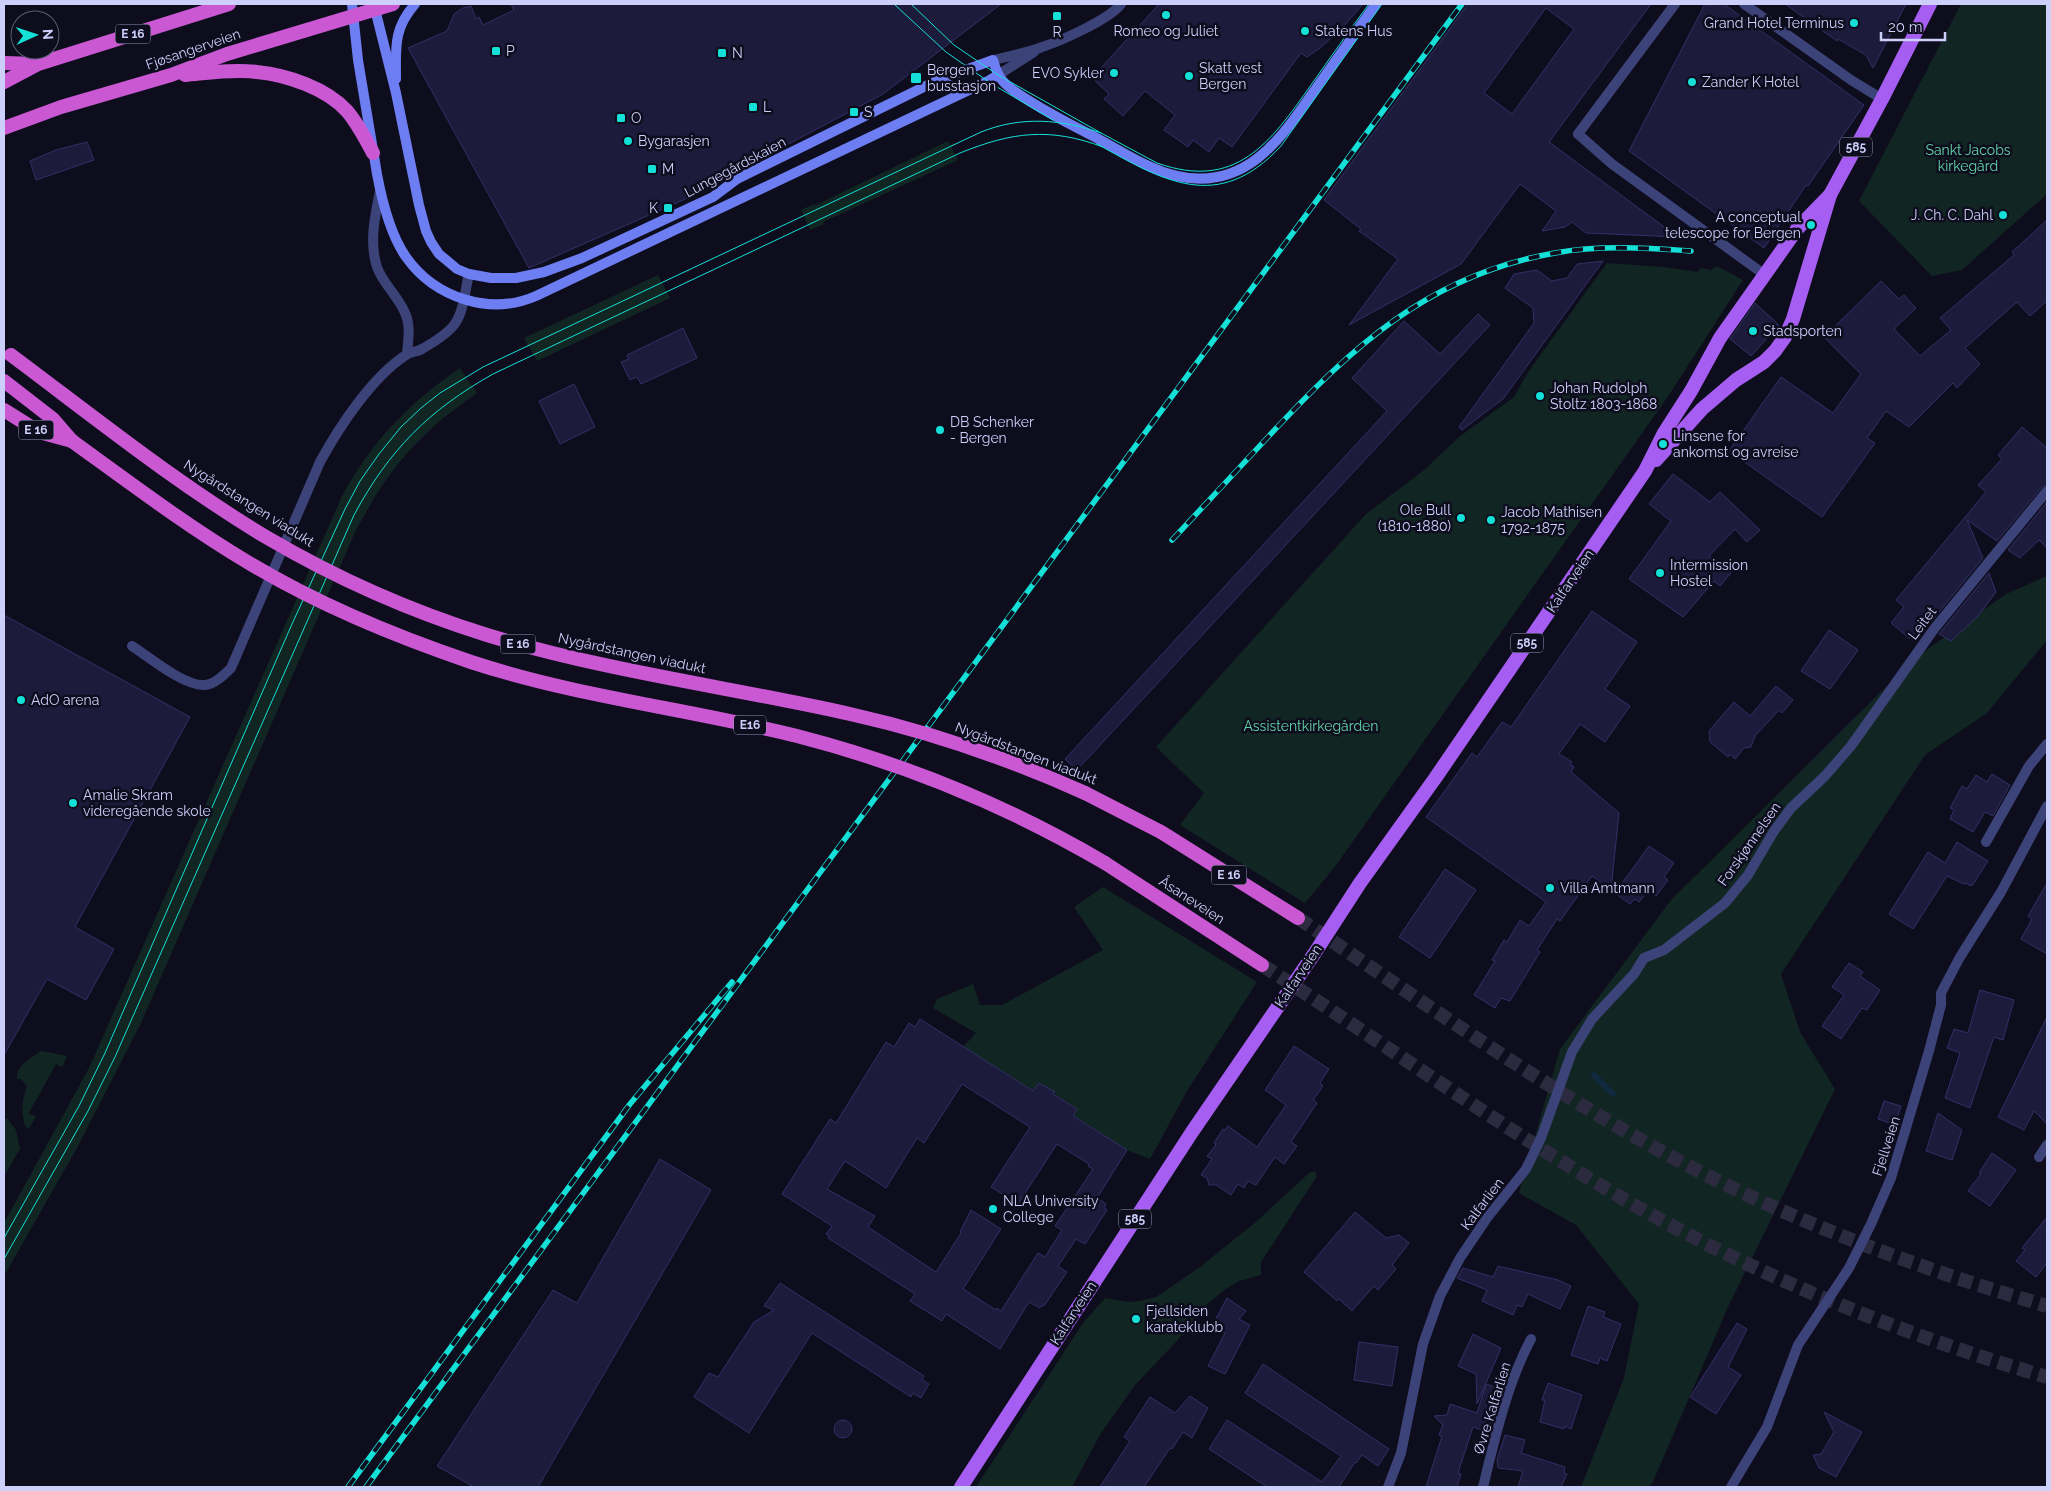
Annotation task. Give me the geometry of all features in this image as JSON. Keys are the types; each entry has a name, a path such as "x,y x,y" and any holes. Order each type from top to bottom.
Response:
{"highway":[{"name":"E 16","path":"4,82 38,64 229,4"},
{"name":"Fjøsangerveien","path":"4,128 61,107 171,75 353,10 393,4"},
{"path":"4,63 38,64"},
{"path":"171,75 246,71 296,81 315,90 345,110 358,126 373,153"},
{"name":"Nygårdstangen viadukt","path":"4,350 160,466 220,508 266,537 311,561 395,601 484,634 580,660 852,715 946,740 1061,782 1101,800 1161,832 1298,918"},
{"name":"E 16","path":"4,381 53,419 72,441 206,536 292,587 381,629"},
{"name":"E 16","path":"4,410 39,432 72,441"},
{"name":"Åsaneveien","path":"381,629 522,677 568,689 770,730 844,748 937,780 1003,808 1105,863 1262,965"}],"main road":[{"path":"396,93 398,29 404,16 414,4"},
{"path":"993,60 998,75 1006,85 1107,143 1154,168 1179,176 1204,178 1230,173 1253,162 1276,142 1376,4"},
{"name":"585","path":"1830,195 1882,99 1930,4"},
{"name":"Lungegårdskaien","path":"374,7 396,93 419,205 431,242 448,263 469,274 491,278 521,278 582,258 713,197 737,179 920,89 993,60"},
{"name":"Lungegårdskaien","path":"353,10 358,60 373,153 380,191 393,230 409,261 438,288 463,299 500,305 526,300 979,86 998,75"},
{"name":"Kalfarveien","path":"961,1487 1212,1103 1365,876 1436,777 1645,471 1664,433 1691,391 1709,356 1777,254 1797,229 1830,195"},
{"name":"Kalfarveien","path":"1645,471 1702,409 1736,380 1764,362 1785,338 1793,319 1830,195"}],"street":[{"path":"998,75 1042,48 1109,15 1120,4"},
{"path":"1675,4 1578,134 1612,164 1765,274"},
{"path":"1744,4 1851,80 1882,99"},
{"path":"993,60 1042,48"},
{"name":"Lungegårdskaien","path":"380,191 374,226 374,256 384,281 405,313 408,328 406,354"},
{"path":"132,646 190,683 206,685 220,679 231,668 320,462 335,435 371,388 406,354 420,350 447,332 455,324 469,274"},
{"name":"Leitet","path":"1825,776 1851,746 1934,629 2047,491"},
{"path":"1986,842 2029,766 2047,744"},
{"name":"Forskjønnelsen","path":"1644,958 1664,950 1725,903 1748,875 1774,831 1791,808 1825,776"},
{"name":"Fjellveien","path":"1731,1487 1767,1428 1798,1345 1849,1268 1888,1186 1942,1005 1941,993 1960,957 2001,892 2047,806"},
{"name":"Kalfarlien","path":"1388,1487 1401,1453 1423,1344 1440,1296 1460,1258 1487,1218 1526,1169 1546,1124 1572,1052 1592,1019 1634,974 1644,958"},
{"path":"2038,1157 2047,1146"},
{"name":"Øvre Kalfarlien","path":"1483,1487 1509,1393 1524,1352 1531,1339"}],"green space":[{"name":"Sankt Jacobs kirkegård","path":"1961,4 2047,4 2047,194 1962,270 1932,276 1859,201"},
{"path":"948,141 958,160 823,222 824,224 810,230 801,210 814,204 816,205"},
{"name":"Assistentkirkegården","path":"1607,263 1663,267 1698,272 1701,268 1711,270 1717,266 1743,280 1667,398 1334,868 1305,903 1180,825 1204,793 1156,747 1366,514 1424,470 1459,437 1514,397 1528,372"},
{"path":"658,275 670,298 537,361 524,338"},
{"path":"460,368 477,393 438,423 407,453 381,488 356,530 141,1023 77,1148 4,1276 4,1223 89,1068 343,494 380,439 408,409 441,381"},
{"path":"2047,576 2047,640 1987,713 1925,755 1781,974 1800,1032 1835,1089 1728,1307 1652,1484 1648,1487 1581,1487 1624,1378 1639,1304 1576,1225 1519,1193 1560,1049 1671,900 1915,658 2006,594"},
{"path":"1103,887 1257,982 1187,1091 1150,1159 1127,1150 1074,1116 1077,1109 1039,1083 1033,1091 963,1047 976,1033 933,1008 937,999 973,984 980,1005 1002,1005 1103,950 1074,907"},
{"path":"41,1051 67,1057 62,1067 56,1064 29,1113 36,1117 29,1129 25,1126 23,1115 23,1101 27,1086 21,1079 17,1079 17,1074 25,1062"},
{"path":"7,1118 16,1130 20,1149 4,1176 4,1120"},
{"path":"1315,1171 1317,1176 1261,1262 1261,1275 1239,1281 1223,1291 1203,1308 1176,1342 1135,1385 1101,1433 1072,1487 976,1487 1083,1323 1105,1298 1129,1302 1156,1297 1200,1267 1257,1221 1309,1173"}],"building":[{"name":"Bygarasjen","path":"511,4 1001,4 883,94 734,173 708,189 529,268 408,48 447,31 454,14 463,8 471,6 476,19 479,17 483,25 514,10"},
{"name":"Skatt vest Bergen","path":"1159,4 1363,4 1343,27 1320,48 1307,57 1301,53 1232,147 1219,138 1209,152 1193,140 1188,147 1164,130 1175,115 1145,91 1123,116 1104,99 1109,94 1092,78"},
{"path":"1468,4 1651,4 1549,142 1678,237 1586,233 1572,222 1565,227 1542,231 1556,211 1520,184 1461,264 1349,325 1398,259 1359,231 1361,229 1324,200","holes":["1546,8 1574,29 1512,114 1484,93"]},
{"path":"1705,4 1724,4 1864,105 1808,186 1806,185 1764,248 1629,151"},
{"name":"Grand Hotel Terminus","path":"1785,4 1906,4 1873,68 1866,55 1838,39 1837,41"},
{"path":"87,142 94,160 36,180 30,161 56,150"},
{"path":"2047,220 2047,301 2030,316 2017,302 1965,348 1980,364 1957,388 1953,383 1909,427 1886,411 1867,438 1875,443 1822,517 1729,451 1781,377 1833,413 1861,374 1824,337 1881,281 1899,299 1904,295 1916,308 1894,329 1920,356 1951,330 1940,318 2014,255 2012,252"},
{"path":"1603,261 1503,399 1462,430 1459,427 1534,323 1533,308 1505,288 1514,274 1537,270 1552,281 1567,278 1577,264"},
{"name":"Stadsporten","path":"1755,303 1779,325 1751,356 1730,339"},
{"path":"1478,314 1490,325 1077,770 1065,759 1387,411 1352,378 1404,321 1440,354"},
{"path":"683,328 697,358 641,384 637,377 630,380 621,362 629,359 627,355"},
{"path":"574,384 595,427 560,444 539,401"},
{"path":"2022,427 2047,448 2047,484 2042,487 1997,541 1967,520 1983,558 1926,628 1921,625 1910,639 1891,623 1904,607 1896,600 1986,492 1978,485 2002,459 1998,455"},
{"path":"1673,474 1710,502 1720,492 1760,530 1747,542 1735,529 1709,556 1731,573 1720,586 1714,581 1683,617 1629,579 1671,521 1649,504"},
{"path":"2047,502 2047,548 2039,540 2020,558 2008,550"},
{"path":"1989,573 1996,592 1978,616 1951,641 1939,634"},
{"path":"1592,611 1637,642 1605,689 1630,706 1605,742 1580,724 1559,754 1572,762 1570,764 1574,767 1571,772 1619,813 1611,890 1592,876 1560,921 1557,919 1537,950 1540,952 1510,1001 1501,998 1495,1008 1474,995 1495,961 1492,960 1504,940 1507,942 1520,920 1529,926 1546,902 1426,817 1472,753 1477,757 1502,722 1511,727"},
{"name":"Amalie Skram videregående skole","path":"4,615 190,717 75,927 114,949 86,1000 47,979 4,1055"},
{"path":"1829,630 1858,650 1830,689 1801,671"},
{"path":"1776,686 1793,700 1782,713 1779,710 1755,736 1751,747 1744,748 1735,759 1730,754 1728,757 1710,742 1709,731 1734,702 1750,716"},
{"path":"1992,774 2010,785 1993,816 1985,812 1973,832 1950,819 1954,810 1950,808 1962,786 1967,789 1976,775 1987,782"},
{"path":"1957,842 1988,861 1972,886 1947,876 1913,929 1889,914 1928,852 1945,863"},
{"path":"1649,846 1674,863 1664,877 1668,880 1656,896 1648,891 1639,902 1635,899 1630,904 1615,893"},
{"path":"1445,869 1476,890 1430,958 1399,937"},
{"path":"2047,883 2047,954 2021,939 2032,919 2028,916"},
{"path":"1849,963 1863,972 1860,976 1880,990 1867,1010 1862,1008 1841,1039 1822,1026 1844,995 1832,987"},
{"path":"1980,990 2014,1000 2003,1040 1994,1037 1970,1108 1945,1098 1960,1053 1947,1048 1954,1029 1968,1033"},
{"path":"2047,1017 2047,1124 2034,1111 2024,1130 1998,1117"},
{"path":"920,1019 1033,1091 1039,1083 1055,1092 1053,1094 1077,1109 1073,1116 1127,1150 1097,1198 1106,1204 1104,1208 1107,1210 1085,1244 1076,1239 1058,1266 1067,1272 1044,1306 1042,1305 1040,1308 1029,1302 1000,1349 946,1314 942,1321 910,1301 915,1294 828,1238 829,1236 826,1234 832,1226 782,1194 830,1119 836,1123 886,1042 894,1047 909,1023 915,1027","holes":["962,1084 1030,1127 991,1187 1018,1204 1057,1144 1089,1164 1088,1166 1093,1169 1055,1226 1062,1230 1045,1257 1038,1253 1001,1311 997,1308 996,1310 963,1289 1001,1229 971,1210 961,1233 936,1272 868,1227 875,1216 827,1189 845,1161 886,1188 917,1138 924,1143"]},
{"path":"1294,1046 1329,1069 1320,1083 1323,1086 1313,1100 1317,1103 1291,1142 1297,1146 1284,1164 1275,1157 1256,1185 1248,1181 1244,1188 1238,1184 1231,1195 1216,1185 1209,1185 1207,1178 1201,1175 1212,1159 1207,1156 1216,1145 1214,1143 1223,1129 1225,1130 1228,1126 1257,1147 1286,1105 1265,1090"},
{"path":"1884,1101 1901,1106 1895,1125 1878,1119"},
{"path":"1938,1113 1962,1130 1952,1160 1926,1151"},
{"path":"1992,1153 2016,1170 1990,1206 1968,1191 1981,1174 1979,1173"},
{"path":"660,1159 711,1190 538,1487 474,1487 437,1466 553,1290 577,1303"},
{"path":"1355,1212 1386,1238 1399,1235 1409,1243 1392,1265 1396,1269 1378,1290 1374,1286 1352,1311 1339,1299 1337,1301 1304,1272"},
{"path":"2047,1217 2047,1263 2036,1277 2016,1261 2025,1250 2022,1248"},
{"path":"1498,1266 1558,1280 1571,1286 1560,1309 1528,1294 1522,1307 1517,1305 1513,1315 1482,1301 1487,1290 1457,1278 1463,1268 1493,1277"},
{"path":"780,1283 924,1376 922,1380 929,1384 921,1398 913,1393 911,1397 812,1333 749,1433 694,1397 709,1373 718,1377 754,1322 774,1310 764,1306"},
{"path":"1227,1298 1246,1311 1239,1319 1250,1325 1225,1374 1208,1366 1225,1333 1212,1326"},
{"path":"1588,1306 1605,1312 1603,1317 1621,1324 1607,1361 1600,1358 1598,1364 1571,1355"},
{"path":"1737,1323 1747,1329 1728,1367 1741,1375 1716,1414 1690,1397"},
{"path":"1473,1334 1501,1348 1477,1404 1476,1374 1458,1366"},
{"path":"1359,1342 1398,1347 1392,1386 1354,1380"},
{"path":"1263,1364 1389,1449 1378,1466 1362,1455 1355,1462 1339,1487 1267,1487 1209,1449 1227,1420 1322,1482 1341,1456 1245,1393"},
{"path":"1548,1383 1582,1395 1571,1429 1565,1426 1564,1429 1540,1422 1545,1400 1542,1400"},
{"path":"1486,1384 1502,1389 1488,1432 1473,1427 1458,1473 1461,1474 1457,1487 1426,1487 1442,1436 1439,1435 1443,1425 1434,1416 1447,1415 1450,1404 1477,1413"},
{"path":"1190,1396 1208,1408 1192,1438 1183,1432 1144,1487 1100,1487 1130,1441 1124,1437 1150,1397 1175,1413"},
{"path":"1824,1412 1862,1432 1836,1477 1819,1468 1813,1455 1821,1454 1834,1432"},
{"path":"839,1420 847,1420 852,1425 850,1436 839,1438 834,1433 834,1425"},
{"path":"1505,1435 1525,1440 1521,1453 1565,1467 1564,1473 1567,1474 1561,1487 1518,1487 1523,1471 1498,1468 1497,1460"}],"waterway":[{"path":"1594,1075 1613,1094"}],"tunnel":[{"path":"1298,918 1554,1088 1641,1140 1689,1166 1789,1214 1891,1255 2047,1306"},
{"path":"1262,965 1534,1144 1677,1229 1779,1279 1832,1301 1938,1342 2047,1377"}],"tram line":[{"path":"894,4 946,52 992,84 1053,120"},
{"path":"911,4 954,45 998,75 1101,133 1157,163 1185,170 1209,171 1230,166 1248,156 1265,143 1296,106 1369,4"},
{"path":"1097,144 1168,179 1190,184 1213,185 1235,180 1258,167 1281,146 1382,4"},
{"path":"4,1238 79,1106 105,1053 292,624 345,509 360,481 401,427 440,393 483,367 981,132 1011,123 1041,121 1056,122 1101,133"},
{"path":"4,1259 88,1111 115,1057 354,515 367,492 396,451 430,417 449,402 493,374 960,153 997,140 1031,135 1066,137 1103,147"}],"railway":[{"path":"366,1487 1462,4"},
{"path":"1172,540 1330,373 1395,320 1431,297 1468,278 1510,264 1555,253 1606,248 1691,251"},
{"path":"348,1487 630,1104 732,982"}],"place":[{"name":"Romeo og Juliet","path":"1166,15"},
{"name":"R","path":"1057,16"},
{"name":"Grand Hotel Terminus","path":"1854,23"},
{"name":"Statens Hus","path":"1305,31"},
{"name":"P","path":"496,51"},
{"name":"N","path":"722,53"},
{"name":"EVO Sykler","path":"1114,73"},
{"name":"Skatt vest Bergen","path":"1189,76"},
{"name":"Bergen busstasjon","path":"916,78"},
{"name":"Zander K Hotel","path":"1692,82"},
{"name":"L","path":"753,107"},
{"name":"S","path":"854,112"},
{"name":"O","path":"621,118"},
{"name":"Bygarasjen","path":"628,141"},
{"name":"M","path":"652,169"},
{"name":"K","path":"668,208"},
{"name":"J. Ch. C. Dahl","path":"2003,215"},
{"name":"A conceptual telescope for Bergen","path":"1811,225"},
{"name":"Stadsporten","path":"1753,331"},
{"name":"Johan Rudolph Stoltz 1803-1868","path":"1540,396"},
{"name":"DB Schenker - Bergen","path":"940,430"},
{"name":"Linsene for ankomst og avreise","path":"1663,444"},
{"name":"Ole Bull (1810-1880)","path":"1461,518"},
{"name":"Jacob Mathisen 1792-1875","path":"1491,520"},
{"name":"Intermission Hostel","path":"1660,573"},
{"name":"AdO arena","path":"21,700"},
{"name":"Amalie Skram videregående skole","path":"73,803"},
{"name":"Villa Amtmann","path":"1550,888"},
{"name":"NLA University College","path":"993,1209"},
{"name":"Fjellsiden karateklubb","path":"1136,1319"}]}
